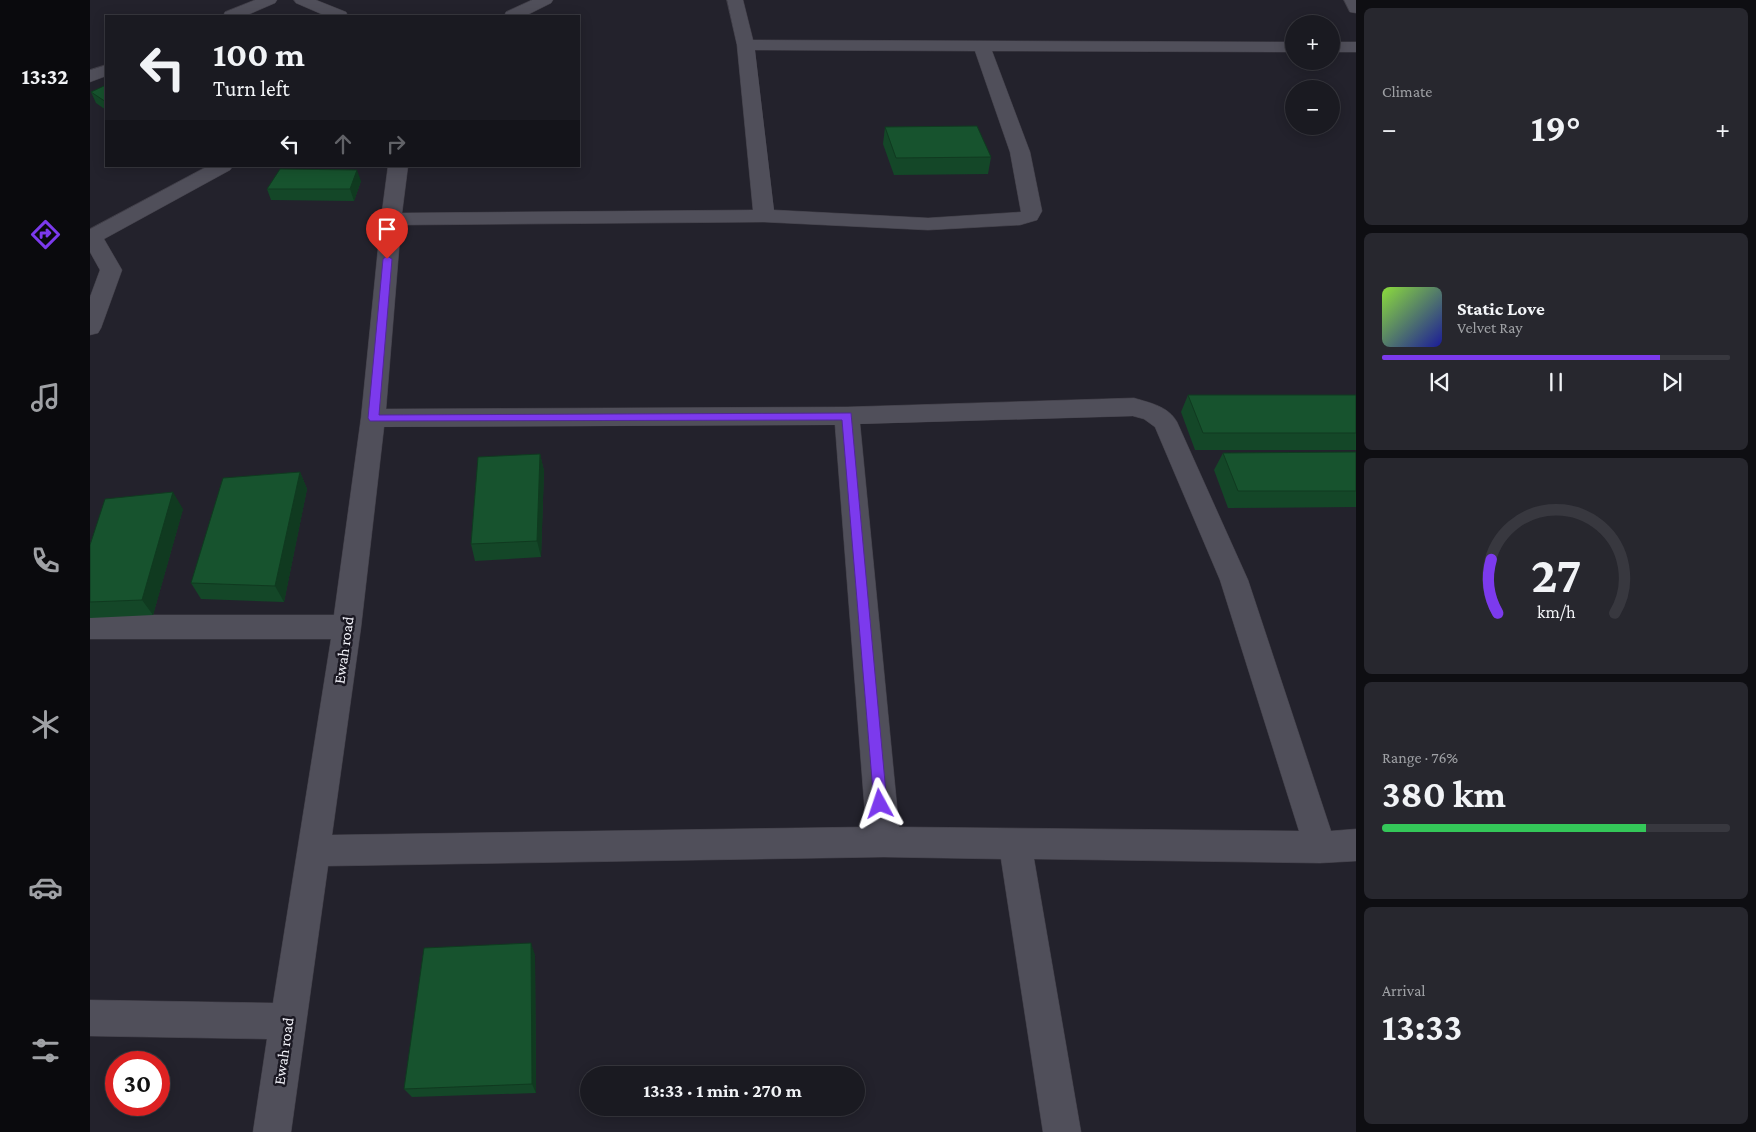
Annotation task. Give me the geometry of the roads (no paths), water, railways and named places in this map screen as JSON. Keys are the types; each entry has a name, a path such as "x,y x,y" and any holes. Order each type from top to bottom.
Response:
{"street":[{"path":"233,15 269,0"},
{"path":"302,0 338,15"},
{"path":"514,15 545,0"},
{"path":"735,0 746,45 764,216"},
{"path":"1352,0 1356,8"},
{"path":"746,45 1285,47"},
{"path":"391,219 764,216 928,224 1020,219 1030,216 1032,211 1020,152 982,47"},
{"path":"1340,47 1356,47"},
{"path":"90,77 105,70"},
{"path":"90,328 111,270 91,237 221,167"},
{"name":"Ewah road","path":"272,1132 347,627 373,418 391,219 398,167"},
{"path":"373,418 847,416 1134,408 1153,413 1164,422 1234,580 1320,847"},
{"path":"847,416 884,842"},
{"path":"90,627 347,627"},
{"path":"314,851 884,842 1320,847 1356,845"},
{"path":"1016,844 1062,1132"},
{"path":"90,1018 287,1021"}]}
